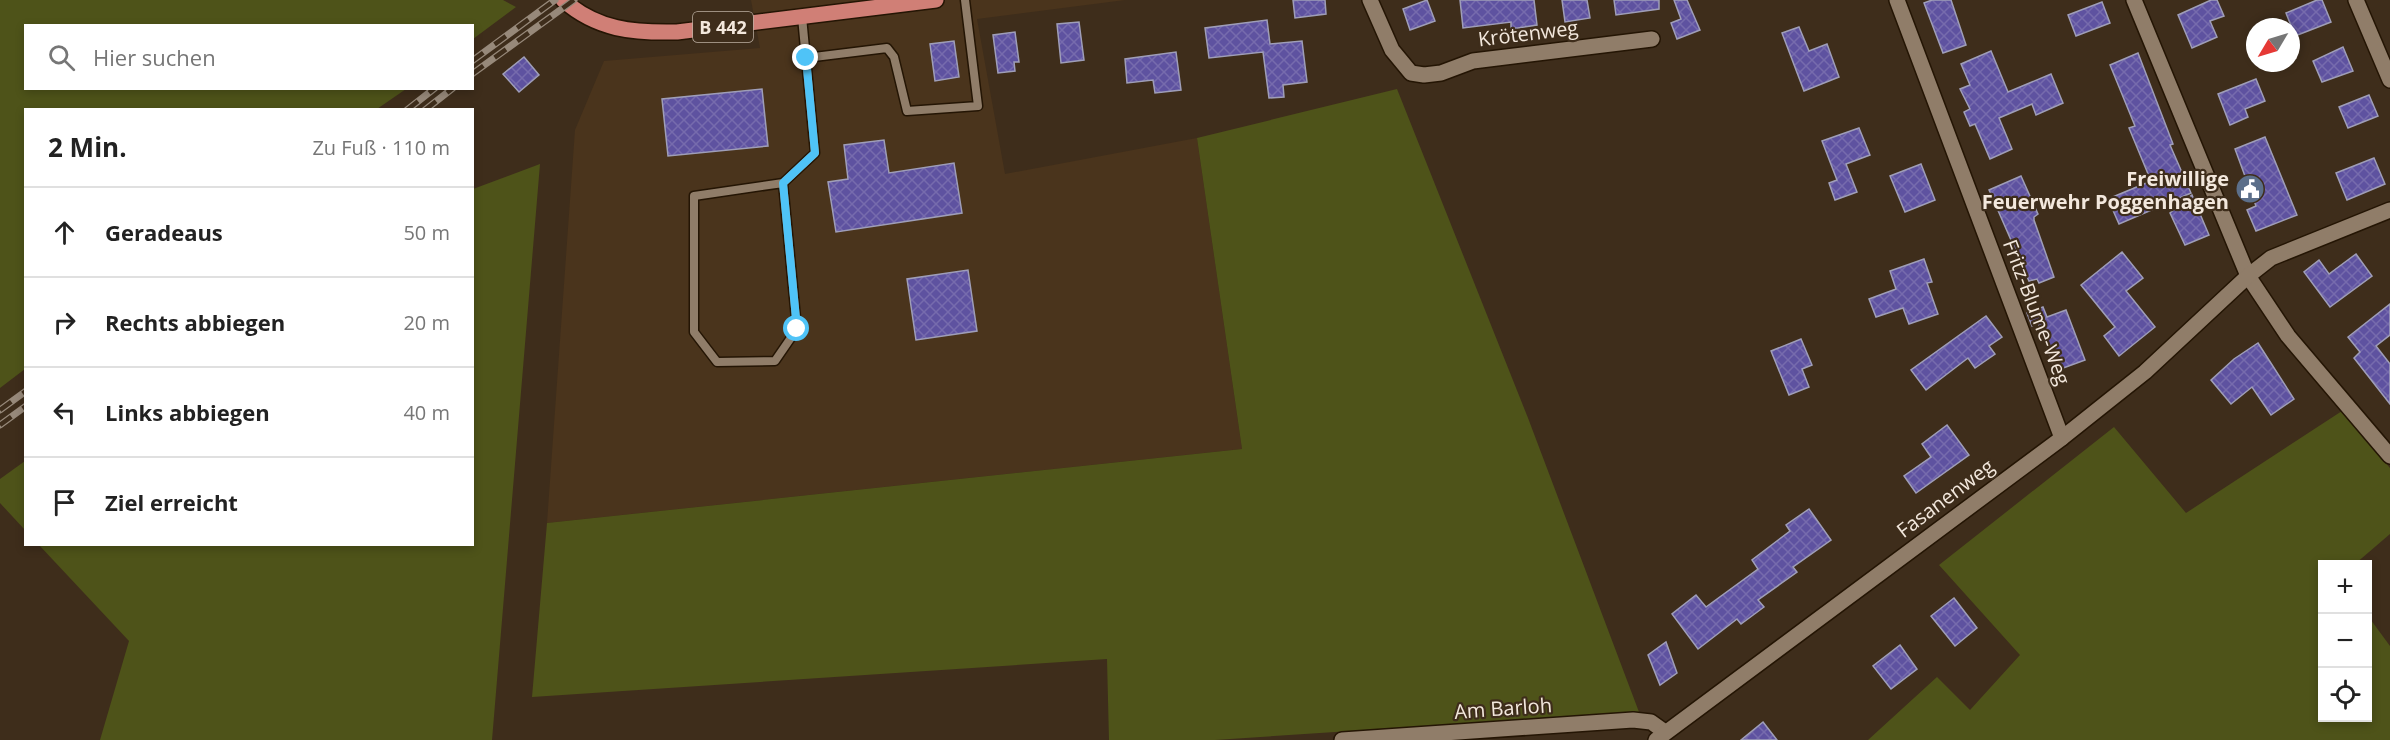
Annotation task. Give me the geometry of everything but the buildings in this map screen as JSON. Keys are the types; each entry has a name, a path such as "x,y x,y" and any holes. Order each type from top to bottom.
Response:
{"main road":[{"name":"B 442","path":"563,0 599,24 643,33 677,32 936,0"}],"street":[{"name":"Krötenweg","path":"1370,0 1392,50 1411,73 1442,73 1473,61 1652,39"},
{"name":"Fritz-Blume-Weg","path":"1897,0 2062,438"},
{"path":"2133,0 2248,276 2288,336 2390,456"},
{"path":"2356,0 2390,80"},
{"name":"Fasanenweg","path":"1661,736 2062,438 2145,372 2248,276 2271,258 2390,210"},
{"name":"Am Barloh","path":"1342,740 1633,720 1651,722 1661,736"}],"lane":[{"path":"806,58 887,48 894,57 907,111 978,106 965,0"},
{"path":"783,183 797,329 775,361 717,362 694,332 694,196 783,183 815,153 802,17"}],"shaded area":[{"path":"751,0 1125,0 977,19 1005,174 1197,138 1242,449 547,523 575,130 604,61 760,48"}],"green space":[{"path":"0,0 503,0 516,7 474,38 474,24 24,24 24,90 405,90 378,108 24,108 24,370 0,388"},
{"path":"1397,89 1528,418 1639,712 1215,740 1109,740 1107,659 532,697 547,523 1242,449 1197,138"},
{"path":"540,164 492,740 100,740 129,641 40,546 474,546 474,189"},
{"path":"2342,411 2390,468 2390,534 2360,560 2318,560 2318,722 2372,722 2372,621 2390,646 2390,740 1868,740 1937,677 1970,710 2020,655 1939,565 2114,427 2186,513"},
{"path":"24,462 24,529 0,503 0,479"}],"railway":[{"path":"474,60 555,0"},
{"path":"474,73 574,0"},
{"path":"410,108 432,90"},
{"path":"428,108 450,90"},
{"path":"0,410 24,392"},
{"path":"0,425 24,407"}],"place":[{"name":"Freiwillige Feuerwehr Poggenhagen","path":"2250,189"}],"route":[{"path":"797,329 783,183 815,153 806,58"}]}
